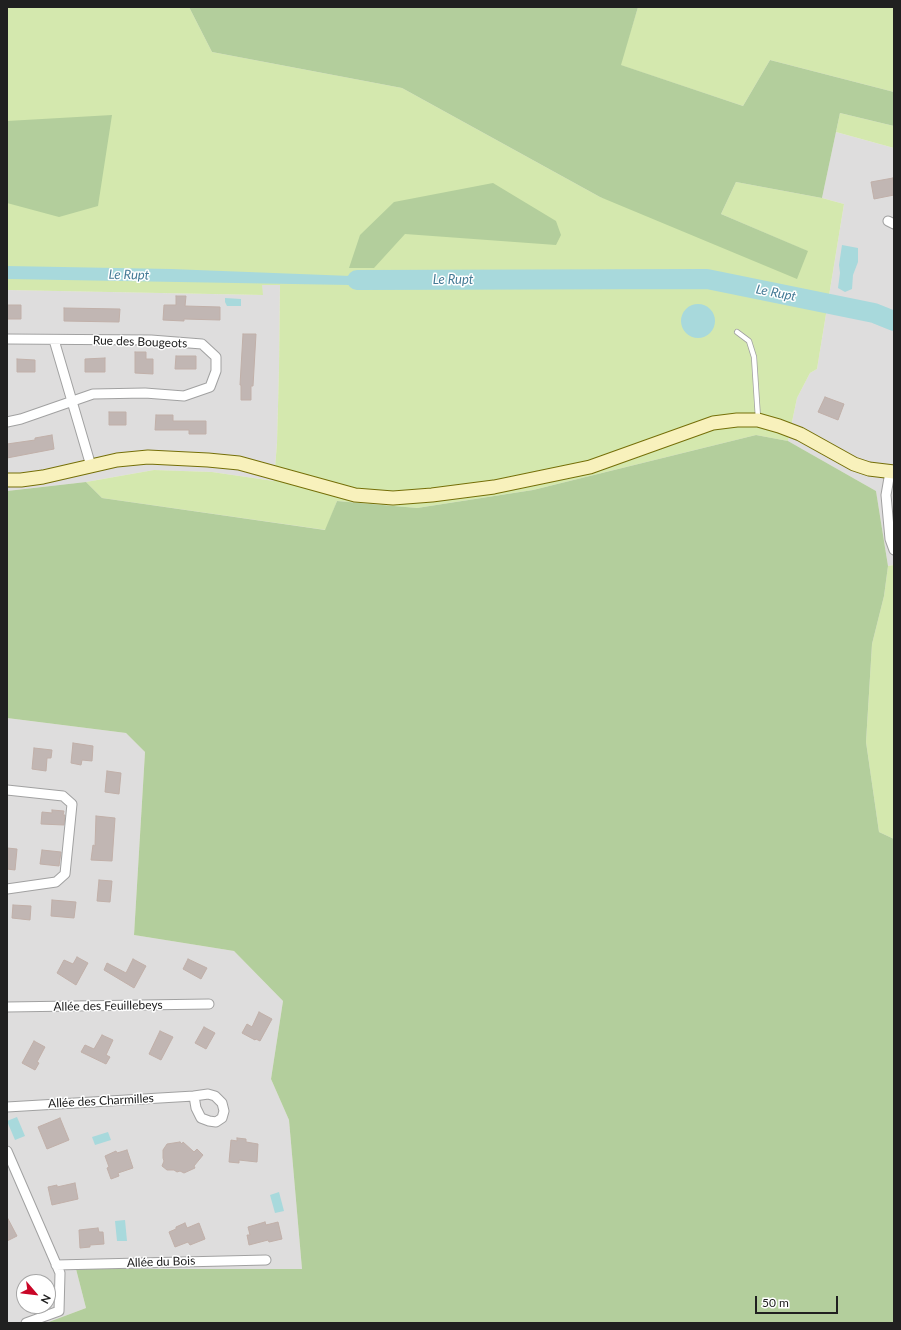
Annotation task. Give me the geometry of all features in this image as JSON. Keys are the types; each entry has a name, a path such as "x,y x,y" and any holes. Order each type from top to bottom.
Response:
{"main road":[{"path":"7,480 22,480 43,477 117,460 148,457 208,460 239,464 355,495 393,498 432,495 494,487 590,467 713,423 737,420 758,420 779,426 800,434 854,464 869,469 892,472"}],"street":[{"name":"Rue des Bougeots","path":"7,339 151,340 202,344 216,357 216,371 210,387 184,396 145,393 93,394 21,419 7,422"},
{"path":"54,340 91,466"},
{"path":"892,472 886,495 890,538 894,550"},
{"path":"7,790 63,796 72,804 65,874 56,882 7,889"},
{"name":"Allée des Feuillebeys","path":"7,1007 209,1004"},
{"name":"Allée des Charmilles","path":"7,1107 194,1096"},
{"path":"7,1151 60,1273 59,1311 26,1323"},
{"name":"Allée du Bois","path":"56,1266 266,1260"}],"lane":[{"path":"737,332 749,340 754,357 758,420"}],"shaded area":[{"path":"836,132 894,148 894,565 888,566 876,491 788,441 797,398 810,373 817,369 844,204 822,198"},
{"path":"262,285 280,285 277,443 274,481 212,472 154,470 86,482 7,491 7,290 262,295"},
{"path":"7,718 126,733 145,752 134,935 234,951 283,1001 271,1079 289,1120 302,1269 76,1269 86,1308 46,1323 7,1323"}],"green space":[{"path":"7,7 189,7 212,52 402,88 600,197 807,251 721,214 736,182 822,198 844,204 817,369 810,373 797,398 788,441 756,435 533,490 417,508 337,501 326,530 102,498 86,482 154,470 212,472 274,481 277,443 280,285 262,285 263,295 7,290"},
{"path":"189,7 638,7 621,65 743,106 770,60 894,92 894,126 840,113 822,198 736,182 721,214 808,251 797,279 600,197 402,88 212,52"},
{"path":"638,7 894,7 894,92 770,60 743,106 620,65"},
{"path":"840,113 894,126 894,148 836,132"},
{"path":"112,115 98,206 59,217 7,203 7,121"},
{"path":"493,183 556,221 561,235 556,245 405,234 374,268 349,268 360,235 394,202"},
{"path":"756,435 788,441 876,491 888,566 884,596 872,644 866,742 879,832 894,839 894,1323 46,1323 86,1308 76,1269 302,1269 289,1120 271,1079 283,1001 234,951 134,935 145,752 126,733 7,718 7,491 86,482 102,498 325,530 337,501 417,508 533,490"},
{"path":"894,565 894,839 879,832 866,742 872,644 884,596 888,566"}],"water":[{"path":"842,245 858,248 858,262 853,275 852,289 845,292 838,288"},
{"path":"7,266 171,269 351,276 385,280 350,285 7,279"},
{"path":"225,298 241,299 241,306 227,306"},
{"path":"698,304 710,309 715,321 710,333 698,338 686,333 681,321 686,309"},
{"path":"17,1117 25,1136 15,1140 7,1121"},
{"path":"108,1132 111,1140 95,1145 92,1137"},
{"path":"279,1192 284,1211 275,1213 270,1195"},
{"path":"125,1220 127,1241 117,1241 115,1221"}],"building":[{"path":"893,178 894,195 874,199 871,182"},
{"path":"176,296 186,296 185,306 220,307 220,320 163,320 164,305 176,305"},
{"path":"7,305 21,305 21,319 7,319"},
{"path":"64,308 120,309 119,322 64,321"},
{"path":"243,334 256,334 251,400 241,400 240,385"},
{"path":"135,352 146,352 146,359 153,359 153,374 135,373"},
{"path":"176,356 196,356 196,369 175,369"},
{"path":"105,358 105,372 85,372 85,359"},
{"path":"17,359 35,360 35,372 17,372"},
{"path":"825,397 844,404 838,420 818,412"},
{"path":"109,412 126,412 126,425 109,425"},
{"path":"156,415 173,415 173,421 206,421 206,434 189,434 189,430 155,430"},
{"path":"52,435 54,449 7,458 7,444 35,440 35,438"},
{"path":"73,743 93,746 92,761 82,760 81,765 71,763"},
{"path":"34,748 52,750 51,758 47,758 46,771 32,769"},
{"path":"107,771 121,773 119,794 105,792"},
{"path":"52,810 64,811 64,825 41,824 42,812 52,813"},
{"path":"96,816 115,818 112,861 91,860 93,845 95,846"},
{"path":"7,848 17,849 15,870 7,869"},
{"path":"42,850 61,852 59,866 40,864"},
{"path":"99,880 112,881 110,902 97,901"},
{"path":"52,900 76,902 74,918 51,916"},
{"path":"13,905 31,906 30,920 12,918"},
{"path":"77,957 88,963 76,985 57,973 64,960 73,964"},
{"path":"133,959 146,966 134,988 104,970 107,963 126,973"},
{"path":"188,959 207,968 201,979 183,969"},
{"path":"259,1012 272,1019 260,1041 242,1033 247,1024 252,1027"},
{"path":"204,1027 215,1033 206,1049 195,1043"},
{"path":"160,1031 173,1037 161,1060 149,1054"},
{"path":"102,1035 113,1040 106,1055 110,1057 106,1064 81,1052 85,1045 94,1049"},
{"path":"34,1041 45,1047 37,1062 39,1063 35,1070 22,1063"},
{"path":"60,1118 69,1140 47,1149 38,1127"},
{"path":"237,1138 246,1139 246,1142 258,1144 257,1162 239,1160 239,1163 229,1162 231,1140 237,1141"},
{"path":"180,1142 182,1144 183,1142 194,1152 197,1149 203,1155 194,1166 195,1168 184,1173 180,1171 177,1172 174,1170 167,1170 162,1166 164,1161 163,1150 167,1144"},
{"path":"127,1150 133,1168 118,1173 119,1176 111,1179 105,1156 116,1151 117,1153"},
{"path":"75,1183 78,1199 52,1205 48,1187 57,1185 57,1187"},
{"path":"7,1217 17,1236 7,1241"},
{"path":"265,1222 266,1225 278,1222 282,1239 269,1242 268,1240 249,1245 247,1235 250,1235 248,1227"},
{"path":"185,1223 187,1228 199,1223 205,1239 190,1245 188,1242 175,1247 169,1232"},
{"path":"98,1228 99,1232 103,1232 104,1244 90,1245 90,1247 80,1248 79,1230"}],"waterway":[{"name":"Le Rupt","path":"357,280 707,279 874,313 894,321"}]}
